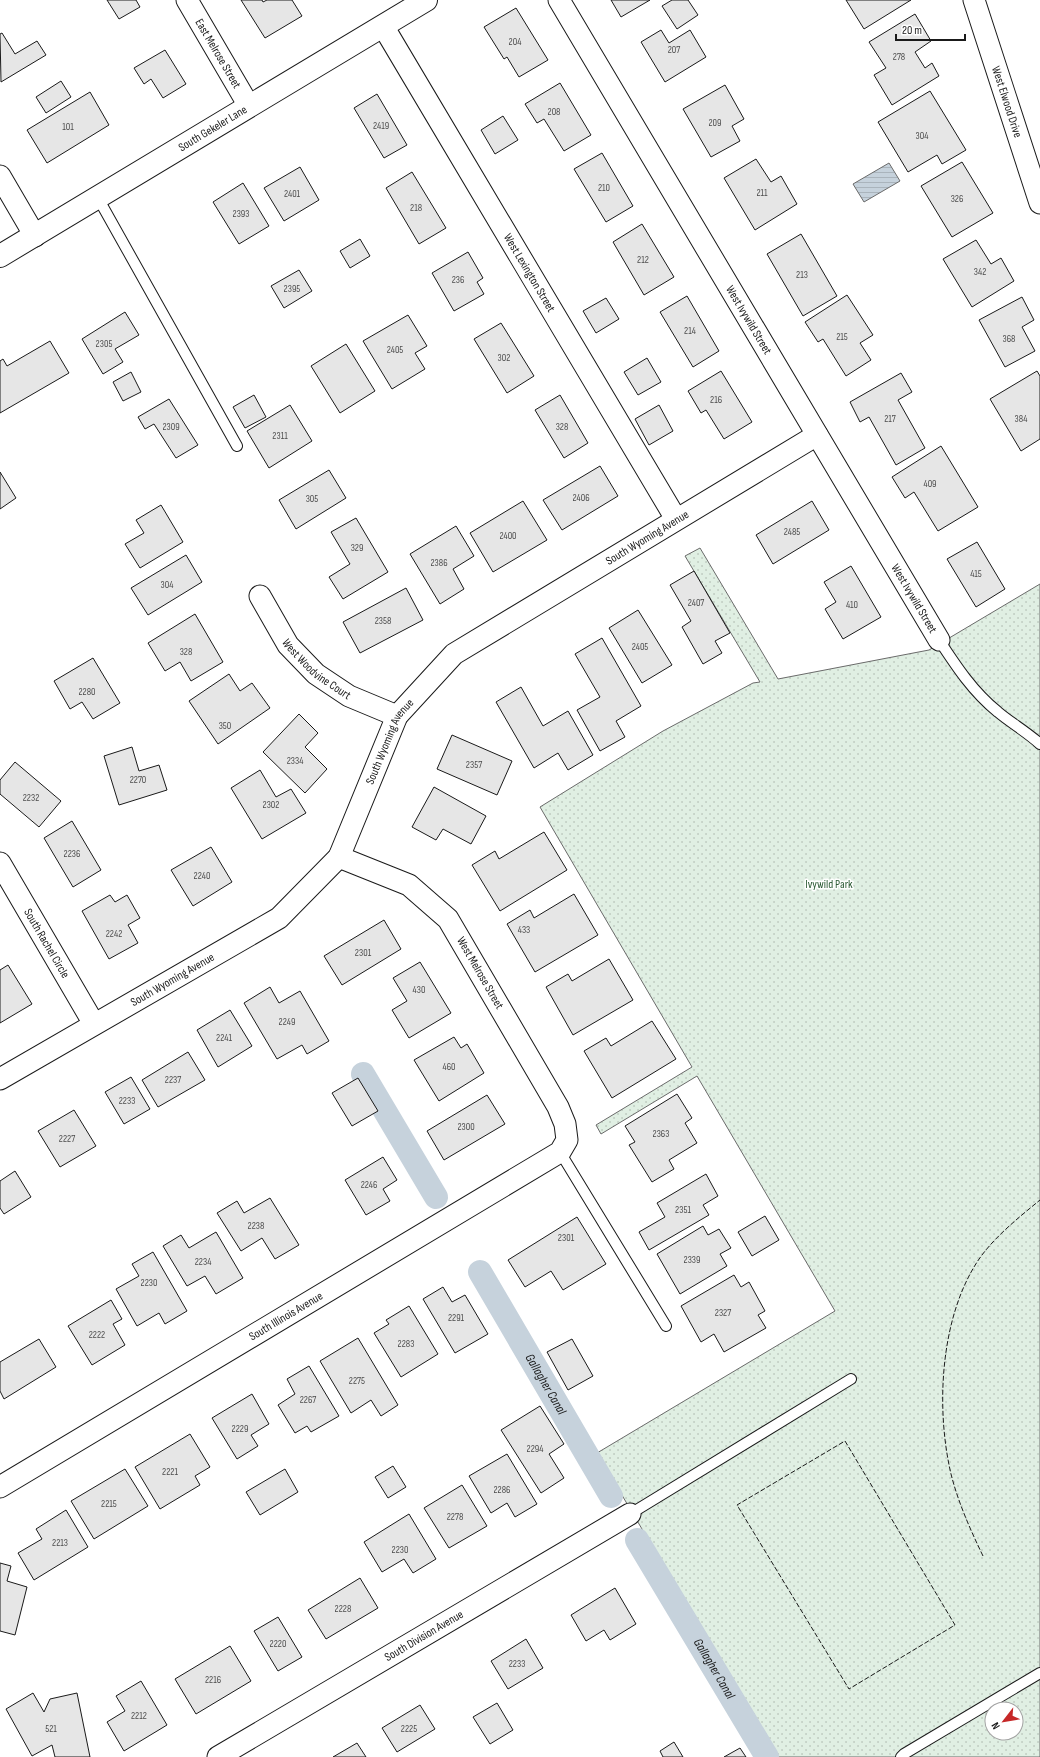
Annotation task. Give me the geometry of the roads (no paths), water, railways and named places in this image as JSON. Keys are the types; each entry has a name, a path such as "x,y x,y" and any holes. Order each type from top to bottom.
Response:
{"street":[{"name":"East Melrose Street","path":"187,0 249,106"},
{"name":"South Gekeler Lane","path":"0,256 426,0"},
{"name":"West Ivywild Street","path":"559,0 939,640"},
{"name":"West Elwood Drive","path":"974,0 1040,203"},
{"name":"West Lexington Street","path":"383,26 676,519"},
{"path":"0,176 35,236"},
{"name":"South Wyoming Avenue","path":"0,1079 279,918 339,858 397,716 454,654 817,435"},
{"name":"West Woodvine Court","path":"260,596 288,645 316,674 349,696 397,716"},
{"name":"West Melrose Street","path":"339,858 409,885 448,919 558,1107 565,1124 563,1146"},
{"name":"South Rachel Circle","path":"0,863 94,1024"},
{"name":"South Illinois Avenue","path":"0,1487 563,1146"},
{"name":"South Division Avenue","path":"218,1757 630,1514"}],"lane":[{"path":"98,198 237,446"},
{"path":"939,640 957,668 974,690 998,712 1040,744"},
{"path":"563,1146 666,1326"},
{"path":"630,1514 851,1379"},
{"path":"901,1757 1040,1673"}],"waterway":[{"name":"Gallagher Canal","path":"363,1074 436,1197"},
{"name":"Gallagher Canal","path":"480,1272 611,1496"},
{"name":"Gallagher Canal","path":"637,1540 767,1757"}],"park label":[{"name":"Ivywild Park","path":"829,884"}]}
